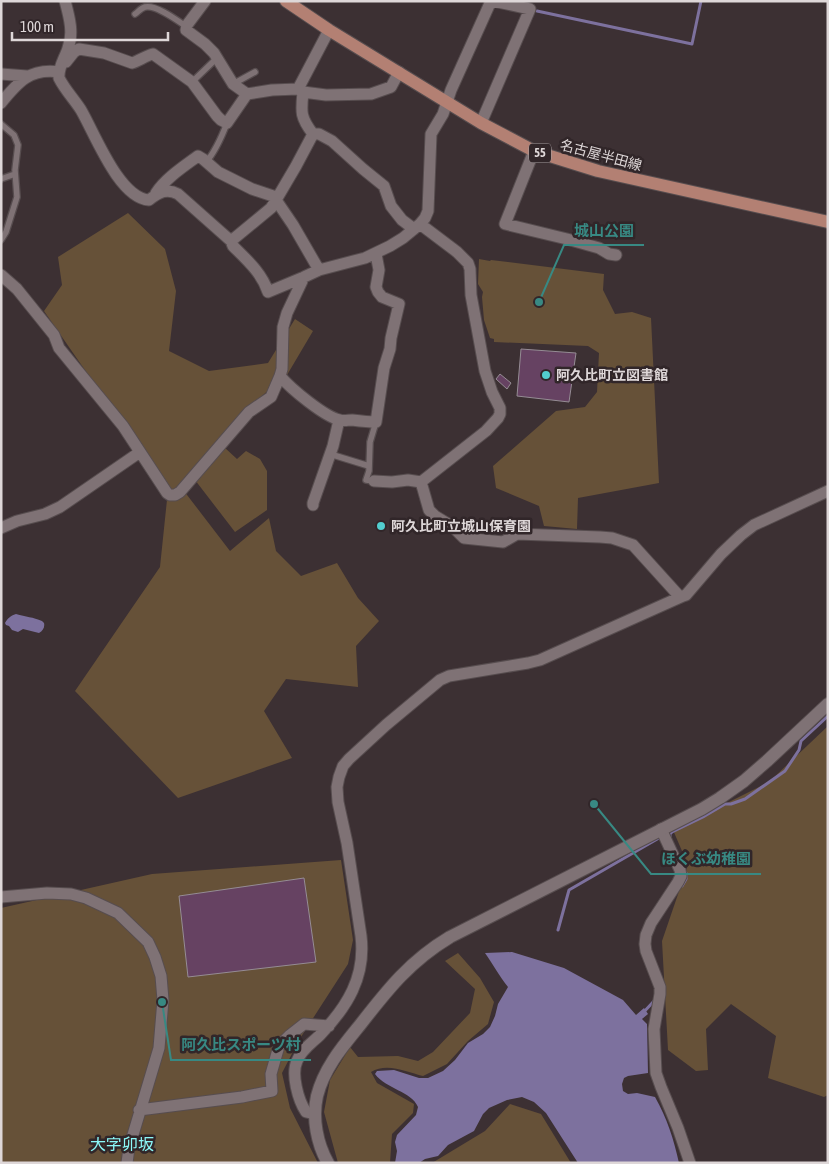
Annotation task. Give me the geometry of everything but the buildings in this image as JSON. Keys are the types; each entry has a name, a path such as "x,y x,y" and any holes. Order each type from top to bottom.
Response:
{"main road":[{"name":"名古屋半田線","path":"286,1 329,30 481,123 534,151 598,171 828,222"}],"street":[{"path":"65,1 71,27"},
{"path":"71,1 69,47 59,70 59,78 80,110 123,185 136,196 149,200 174,174 198,156 218,172 252,189 273,196 293,225 319,270"},
{"path":"205,1 186,30 214,53 234,84 247,94"},
{"path":"154,196 168,190 178,194 231,241 232,246 254,268 266,284 268,292 319,270 376,254 403,238 425,218 428,211 431,134 443,114 451,90 492,1 530,9 481,123"},
{"path":"313,134 303,119 301,90 329,30"},
{"path":"1,74 27,76 40,72 59,70 74,52 80,50 104,53 132,63 153,54 192,82 217,116 227,123 247,94 272,90 301,90 326,95 371,94 391,87 399,72"},
{"path":"1,103 27,76"},
{"path":"231,241 271,208 313,134"},
{"path":"313,134 319,134 332,141 384,186 391,206 402,220 457,252 468,263 471,295 485,371 500,408 498,418 486,430 422,482 408,480 392,482 374,481"},
{"path":"534,151 505,224 567,239 616,255"},
{"path":"280,376 288,385 323,412 339,420 376,422 384,368 390,349 399,304 382,297 378,292 376,287 379,270 376,254"},
{"path":"1,275 17,289 54,335 59,348 123,426 170,495 180,492 249,412 271,397 280,376 283,359 283,327 287,313 304,277"},
{"path":"313,505 339,420"},
{"path":"1,528 17,521 45,514 60,507 140,452"},
{"path":"422,482 429,510 434,516 453,527 464,538 502,542 517,534 612,538 633,544 680,598"},
{"path":"315,1114 306,1112 302,1106 294,1074 296,1062 300,1054 329,1026 349,998 358,978 362,961 360,926 347,843 338,802 337,788 344,765 386,725 440,680 449,676 540,660 680,598 686,595 721,554 754,526 828,491"},
{"path":"328,1163 319,1142 315,1114 321,1083 342,1047 400,976 424,955 450,937 702,809 744,781 828,704"},
{"path":"661,829 681,876 651,923 646,935 646,951 660,987 654,1029 656,1073 690,1163"},
{"path":"1,897 47,893 71,894 86,898 118,913 148,942 161,976 163,1000 159,1048 129,1148 127,1163"},
{"path":"140,1110 242,1097 272,1091 271,1074 279,1046 304,1024 329,1026"}],"lane":[{"path":"135,14 145,7 152,7 187,26"},
{"path":"192,82 217,58"},
{"path":"234,84 255,72"},
{"path":"206,162 219,142 227,123"},
{"path":"1,124 14,134 18,145 15,174 16,197 6,232 1,240"},
{"path":"1,179 15,174"},
{"path":"374,481 366,480 369,471 370,442 376,422"},
{"path":"330,454 369,466"}],"shaded area":[{"path":"128,213 165,249 176,291 169,351 209,371 268,363 295,319 313,331 287,375 263,395 250,420 224,447 237,459 246,451 260,459 267,471 267,510 235,532 195,480 184,491 230,551 269,518 276,551 301,576 337,563 358,598 379,621 356,646 358,687 286,679 264,711 292,758 178,798 75,691 160,567 168,490 44,311 62,285 58,257"},
{"path":"479,259 604,274 603,290 615,314 632,312 651,318 659,483 578,498 577,529 544,526 539,506 496,488 493,466 556,411 585,407 597,392 599,353 588,346 494,342 494,339 490,338 484,320 483,292 478,284"},
{"path":"16,614 42,621 44,626 42,631 39,633 23,629 18,632 12,630 5,623 9,617"},
{"path":"828,726 828,1095 824,1097 768,1078 776,1036 731,1004 706,1029 708,1070 696,1071 668,1050 662,941 688,865 673,830 769,782"},
{"path":"341,860 353,940 348,964 299,1040 282,1073 290,1108 318,1163 1,1163 1,908 152,874"},
{"path":"512,952 564,968 623,1000 636,1015 644,1008 648,1014 642,1019 647,1024 648,1073 624,1078 622,1084 623,1091 628,1094 637,1093 655,1097 670,1129 679,1163 578,1163 546,1113 534,1102 522,1097 507,1100 489,1108 483,1114 474,1131 448,1145 438,1156 425,1159 419,1163 395,1163 397,1135 416,1115 418,1107 410,1097 385,1083 375,1074 377,1071 394,1070 419,1078 428,1078 443,1071 455,1060 468,1043 483,1034 490,1027 498,1004 508,987 485,953"},
{"path":"458,953 480,978 494,1002 488,1024 468,1041 447,1064 423,1076 390,1068 377,1069 371,1072 377,1083 414,1104 413,1113 392,1134 390,1163 338,1163 324,1112 330,1080 350,1047 358,1057 398,1056 418,1061 433,1052 470,1013 475,989 445,961"},
{"path":"510,1104 541,1114 571,1163 432,1163 485,1131"}],"waterway":[{"path":"537,11 692,44 701,1"},
{"path":"670,838 672,832 725,804 745,799 785,771 799,750 801,741 828,716"},
{"path":"558,930 569,890 659,838"},
{"path":"682,886 686,879 686,873"},
{"path":"642,1014 654,1001"}],"place":[{"name":"城山公園","path":"539,302"},
{"name":"阿久比町立図書館","path":"546,375"},
{"name":"阿久比町立城山保育園","path":"381,526"},
{"name":"ほくぶ幼稚園","path":"594,804"},
{"name":"阿久比スポーツ村","path":"162,1002"}],"district":[{"name":"大字卯坂","path":"122,1144"}]}
